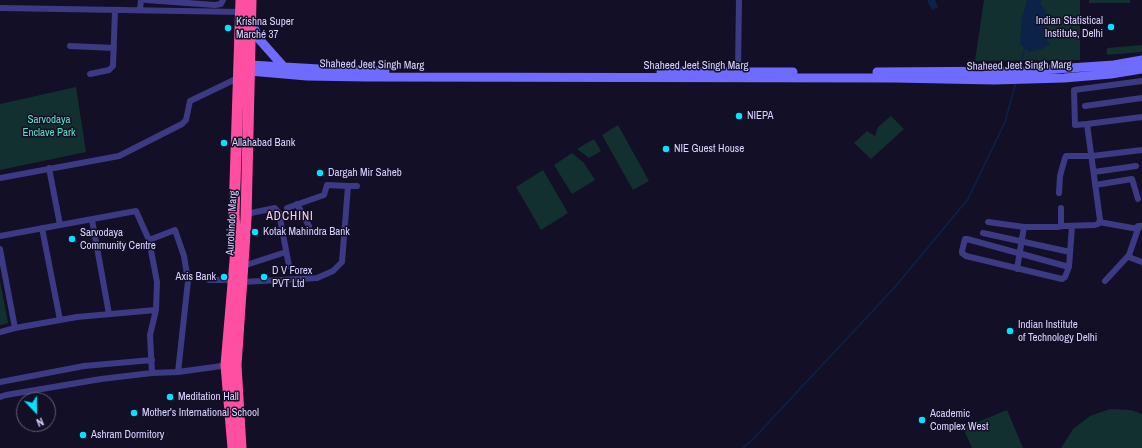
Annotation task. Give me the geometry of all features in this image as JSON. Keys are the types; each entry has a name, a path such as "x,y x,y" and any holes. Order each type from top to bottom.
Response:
{"highway":[{"path":"241,0 240,51 244,70"},
{"name":"Aurobindo Marg","path":"233,448 231,365 237,281 234,214 244,70 251,21 251,0"},
{"name":"Aurobindo Marg","path":"237,281 242,266 246,214 244,70"},
{"name":"Aurobindo Marg","path":"231,365 241,448"}],"main road":[{"path":"251,21 260,39 283,66"},
{"name":"Shaheed Jeet Singh Marg","path":"1017,75 1114,65 1142,60"},
{"name":"Shaheed Jeet Singh Marg","path":"244,70 283,66 327,70 421,72 738,75"},
{"name":"Shaheed Jeet Singh Marg","path":"244,70 307,76 366,77 738,75 817,72 1017,75 1064,78 1111,74 1142,69"}],"street":[{"path":"140,10 141,0"},
{"path":"146,0 199,2 215,5 221,4 223,0"},
{"path":"738,75 739,0"},
{"path":"196,11 199,2"},
{"path":"0,8 241,12"},
{"path":"90,74 112,68 113,66 115,10"},
{"path":"70,46 114,48"},
{"path":"0,178 118,156 182,124 186,120 190,101 244,70"},
{"path":"1142,81 1074,90 1075,125 1142,117"},
{"path":"1085,106 1142,98"},
{"path":"1087,124 1100,218 1099,222"},
{"path":"1059,193 1060,176 1065,158 1069,156 1092,156 1142,150"},
{"path":"1094,172 1136,166"},
{"path":"49,168 60,225"},
{"path":"1095,185 1132,179 1138,199"},
{"path":"287,208 324,195 327,185 357,186"},
{"path":"209,280 237,281 317,278 327,275 338,267 343,258 348,186"},
{"path":"297,204 309,226"},
{"path":"246,214 275,208 279,213 289,266"},
{"path":"1060,208 1061,224 1063,226"},
{"path":"0,236 136,211 149,240 157,282 156,310 150,335 152,373"},
{"path":"92,220 109,314"},
{"path":"988,222 1024,227 1095,225 1099,222 1140,228 1130,255 1105,281"},
{"path":"1069,266 967,239 965,240 962,250 962,253 966,256 1061,279 1065,277 1069,266 1072,226"},
{"path":"1017,269 1024,227"},
{"path":"42,228 60,320"},
{"path":"149,240 175,230 184,256 188,281 178,372"},
{"path":"983,233 1070,252"},
{"path":"0,249 15,328"},
{"path":"242,266 286,252"},
{"path":"1130,255 1131,258 1142,262"},
{"path":"0,332 60,320 156,310"},
{"path":"0,382 84,366 152,360"},
{"path":"0,397 101,379 152,373 178,372 231,365"}],"green space":[{"path":"984,0 1080,0 1080,60 975,61"},
{"path":"1089,0 1130,0 1130,3 1089,3"},
{"path":"1142,45 1142,52 1107,55 1107,48"},
{"name":"Sarvodaya Enclave Park","path":"76,87 86,152 0,170 0,104"},
{"path":"891,116 904,129 871,159 854,143 867,131 875,136 878,127"},
{"path":"618,125 649,181 633,190 602,135"},
{"path":"594,139 601,151 589,158 577,149"},
{"path":"572,153 584,163 595,180 572,194 554,165"},
{"path":"543,170 568,213 541,230 516,187"},
{"path":"0,281 8,323 0,325"},
{"path":"1110,409 1131,410 1142,414 1142,448 1061,448 1073,429 1090,416"},
{"path":"1007,410 1023,448 972,448 963,428"}],"water":[{"path":"927,0 935,0 938,7 932,10"},
{"path":"1027,0 1042,0 1040,3 1048,15 1043,34 1050,44 1042,49 1029,52 1020,44 1022,18"}],"waterway":[{"path":"1020,67 1025,47"},
{"path":"743,448 895,287 968,199 1005,122 1016,82"}],"place":[{"name":"Indian Statistical Institute, Delhi","path":"1111,27"},
{"name":"Krishna Super Marché 37","path":"228,28"},
{"name":"NIEPA","path":"739,116"},
{"name":"Allahabad Bank","path":"224,143"},
{"name":"NIE Guest House","path":"666,149"},
{"name":"Dargah Mir Saheb","path":"320,173"},
{"name":"Kotak Mahindra Bank","path":"255,232"},
{"name":"Sarvodaya Community Centre","path":"72,239"},
{"name":"Axis Bank","path":"224,277"},
{"name":"D V Forex PVT Ltd","path":"264,277"},
{"name":"Indian Institute of Technology Delhi","path":"1010,331"},
{"name":"Meditation Hall","path":"170,397"},
{"name":"Mother's International School","path":"134,413"},
{"name":"Academic Complex West","path":"922,420"},
{"name":"Ashram Dormitory","path":"83,435"}],"district":[{"name":"ADCHINI","path":"290,217"}]}
